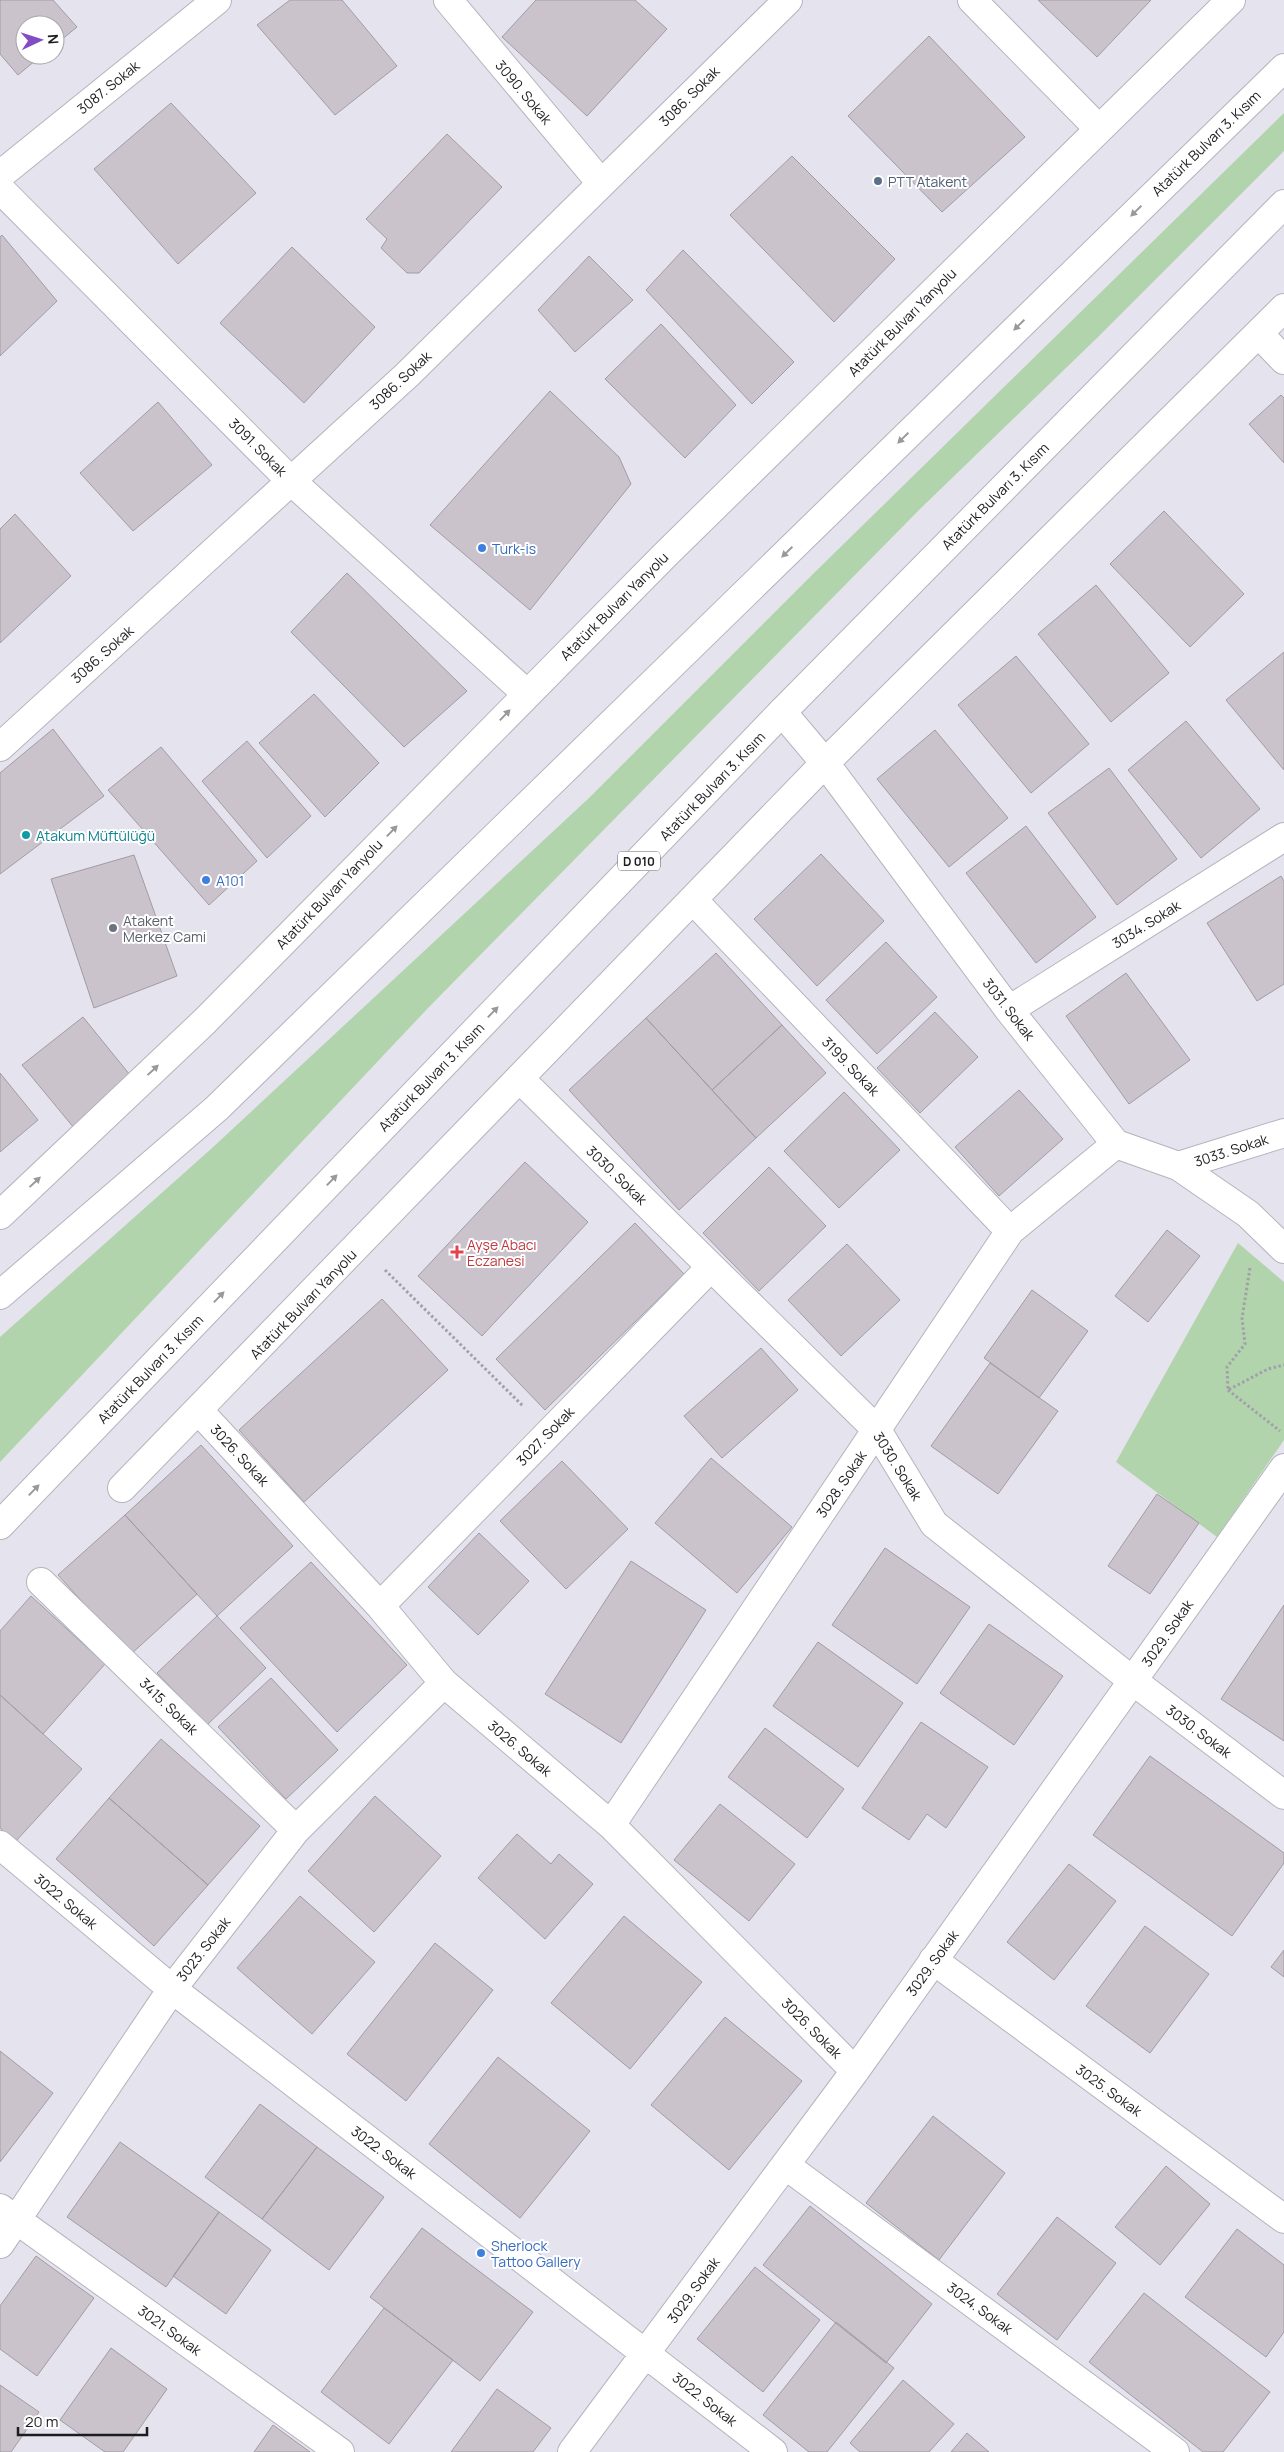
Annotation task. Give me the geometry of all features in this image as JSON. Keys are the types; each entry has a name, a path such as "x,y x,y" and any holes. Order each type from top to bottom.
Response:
{"main road":[{"name":"3087. Sokak","path":"0,175 217,0"},
{"name":"3090. Sokak","path":"448,0 601,183"},
{"name":"3086. Sokak","path":"0,747 407,375 788,0"},
{"path":"972,0 1098,128"},
{"name":"Atatürk Bulvarı Yanyolu","path":"0,1215 206,1021 526,694 1098,128 1231,0"},
{"name":"Atatürk Bulvarı 3. Kısım","path":"0,1295 217,1108 1284,68"},
{"name":"3091. Sokak","path":"0,189 290,480 526,694"},
{"name":"Atatürk Bulvarı 3. Kısım","path":"0,1525 782,712 1284,204"},
{"name":"Atatürk Bulvarı Yanyolu","path":"122,1488 360,1245 825,763 1284,308"},
{"path":"1259,334 1284,360"},
{"name":"3031. Sokak","path":"782,712 825,763 1009,1010 1116,1144"},
{"name":"3034. Sokak","path":"1009,1010 1284,837"},
{"name":"3199. Sokak","path":"692,900 1010,1231"},
{"name":"3030. Sokak","path":"520,1079 877,1430 934,1524 1133,1681 1284,1795"},
{"name":"3033. Sokak","path":"1178,1166 1284,1133"},
{"path":"1116,1144 1178,1166 1248,1214 1284,1249"},
{"name":"3028. Sokak","path":"611,1826 1010,1231 1116,1144"},
{"name":"3027. Sokak","path":"380,1606 711,1266"},
{"name":"3026. Sokak","path":"199,1411 380,1606 444,1683 611,1826 854,2071"},
{"name":"3029. Sokak","path":"572,2452 854,2071 1284,1468"},
{"name":"3415. Sokak","path":"41,1582 296,1830"},
{"name":"3023. Sokak","path":"0,2244 9,2214 172,1989 296,1830 444,1683"},
{"name":"3022. Sokak","path":"0,1845 172,1989 647,2353 773,2452"},
{"name":"3025. Sokak","path":"934,1960 1284,2219"},
{"name":"3024. Sokak","path":"785,2164 1175,2452"},
{"name":"3021. Sokak","path":"9,2214 340,2452"}],"path":[{"path":"360,1245 549,1432"},
{"path":"1251,1264 1242,1318 1245,1344 1227,1368 1228,1390 1284,1434"},
{"path":"1228,1390 1268,1370 1284,1365"}],"green space":[{"path":"1284,113 1284,151 1098,337 921,508 429,1007 0,1462 0,1337 211,1149 589,798 814,573"},
{"path":"1238,1243 1284,1282 1284,1440 1217,1537 1116,1462"}],"building":[{"path":"0,0 53,0 77,27 65,37 65,15 15,15 15,65 30,65 18,75 0,54"},
{"path":"290,0 342,0 397,66 335,115 257,25"},
{"path":"536,0 635,0 667,29 587,116 502,37"},
{"path":"1038,0 1151,0 1097,57"},
{"path":"929,36 1025,137 942,212 848,116"},
{"path":"171,103 256,193 178,264 94,169"},
{"path":"447,134 502,187 419,273 407,273 381,248 387,239 366,219"},
{"path":"792,156 895,259 834,322 730,215"},
{"path":"2,235 57,301 0,356 0,237"},
{"path":"292,247 375,327 304,403 220,323"},
{"path":"683,250 794,362 752,404 646,290"},
{"path":"589,256 633,300 575,352 538,310"},
{"path":"661,324 736,405 685,458 605,379"},
{"path":"550,391 619,457 631,484 530,610 430,525"},
{"path":"1281,395 1284,398 1284,463 1249,424"},
{"path":"158,402 212,465 133,531 80,473"},
{"path":"1164,511 1244,594 1190,647 1110,564"},
{"path":"15,514 71,576 0,643 0,529"},
{"path":"347,573 467,691 404,747 291,632"},
{"path":"1096,585 1169,673 1111,722 1038,634"},
{"path":"1284,652 1284,770 1226,700"},
{"path":"1016,656 1089,744 1031,793 958,705"},
{"path":"314,694 379,763 325,817 259,743"},
{"path":"1186,721 1260,809 1201,858 1128,770"},
{"name":"Atakum Müftülüğü","path":"53,729 104,796 0,874 0,773"},
{"path":"935,730 1008,818 949,867 877,779"},
{"path":"247,741 311,816 267,858 202,781"},
{"path":"161,747 257,861 209,905 108,790"},
{"path":"1109,768 1177,859 1117,905 1048,813"},
{"path":"1026,826 1096,917 1036,963 966,873"},
{"path":"821,854 884,921 817,986 754,919"},
{"name":"Atakent Merkez Cami","path":"134,855 177,976 94,1008 51,879"},
{"path":"1281,876 1284,881 1284,984 1257,1001 1207,923"},
{"path":"886,942 937,997 877,1054 826,1000"},
{"path":"716,953 782,1025 712,1090 646,1018"},
{"path":"1126,973 1190,1060 1129,1104 1066,1016"},
{"path":"935,1012 978,1057 920,1113 877,1068"},
{"path":"83,1017 130,1075 74,1128 22,1065"},
{"path":"646,1018 756,1138 679,1210 569,1090"},
{"path":"782,1025 826,1073 756,1138 712,1090"},
{"path":"0,1073 38,1120 0,1152"},
{"path":"1019,1090 1063,1139 999,1196 955,1147"},
{"path":"844,1092 900,1150 839,1208 784,1151"},
{"path":"525,1162 588,1222 482,1336 418,1276"},
{"path":"769,1167 826,1226 759,1291 703,1233"},
{"path":"635,1223 684,1274 545,1410 496,1359"},
{"path":"1167,1230 1200,1256 1148,1322 1115,1296"},
{"path":"847,1244 900,1300 841,1356 788,1300"},
{"path":"1032,1290 1088,1331 1039,1398 984,1358"},
{"path":"382,1299 448,1370 304,1502 239,1430"},
{"path":"761,1348 798,1390 722,1458 684,1416"},
{"path":"990,1363 1058,1411 998,1494 931,1446"},
{"path":"201,1445 293,1546 217,1616 125,1515"},
{"path":"711,1458 792,1527 737,1593 655,1523"},
{"path":"562,1461 628,1529 566,1589 500,1521"},
{"path":"1157,1494 1199,1523 1150,1594 1108,1566"},
{"path":"125,1515 197,1594 130,1655 58,1575"},
{"path":"479,1533 529,1581 478,1635 428,1587"},
{"path":"885,1548 970,1607 917,1684 832,1625"},
{"path":"631,1561 706,1610 621,1743 545,1694"},
{"path":"311,1562 407,1665 337,1732 240,1628"},
{"path":"31,1596 105,1664 43,1734 0,1695 0,1631"},
{"path":"1284,1605 1284,1741 1221,1699"},
{"path":"217,1616 266,1668 207,1725 157,1673"},
{"path":"989,1624 1063,1676 1014,1745 940,1693"},
{"path":"818,1642 903,1703 858,1767 773,1706"},
{"path":"271,1678 338,1750 286,1799 218,1727"},
{"path":"0,1695 82,1769 15,1842 0,1828"},
{"path":"921,1722 988,1767 946,1828 927,1814 909,1840 862,1808"},
{"path":"765,1728 844,1789 807,1838 728,1777"},
{"path":"161,1739 260,1826 208,1885 109,1798"},
{"path":"1150,1756 1284,1853 1284,1863 1232,1936 1093,1835"},
{"path":"375,1796 441,1856 374,1932 308,1871"},
{"path":"109,1798 208,1885 154,1946 56,1859"},
{"path":"720,1804 795,1864 749,1921 674,1860"},
{"path":"517,1834 551,1864 559,1854 593,1884 545,1939 478,1878"},
{"path":"1069,1864 1116,1901 1054,1980 1007,1942"},
{"path":"300,1896 375,1962 312,2034 237,1968"},
{"path":"624,1916 702,1982 630,2069 551,2003"},
{"path":"1145,1926 1209,1974 1150,2053 1086,2006"},
{"path":"435,1943 493,1990 406,2101 347,2054"},
{"path":"1284,1950 1284,1977 1271,1967"},
{"path":"725,2017 802,2081 729,2170 651,2105"},
{"path":"0,2051 53,2093 0,2162"},
{"path":"498,2057 590,2131 520,2218 429,2144"},
{"path":"260,2104 317,2147 262,2219 205,2177"},
{"path":"933,2116 1005,2173 939,2260 866,2203"},
{"path":"120,2142 219,2212 166,2287 67,2217"},
{"path":"317,2147 384,2197 329,2270 262,2219"},
{"path":"1166,2166 1210,2204 1160,2265 1115,2227"},
{"path":"810,2206 932,2304 886,2363 763,2265"},
{"path":"219,2212 271,2250 226,2314 173,2276"},
{"path":"1057,2217 1116,2263 1057,2340 997,2294"},
{"path":"422,2228 533,2312 480,2381 370,2297"},
{"path":"1237,2229 1284,2265 1284,2332 1266,2357 1185,2297"},
{"path":"36,2256 94,2298 37,2376 0,2349 0,2306"},
{"path":"755,2267 820,2320 763,2392 697,2339"},
{"path":"1144,2293 1270,2392 1223,2452 1203,2452 1089,2362"},
{"path":"384,2308 453,2360 389,2444 321,2392"},
{"path":"836,2322 894,2368 827,2452 809,2452 763,2415"},
{"path":"111,2348 167,2389 123,2452 105,2452 60,2420"},
{"path":"903,2380 954,2424 929,2452 860,2452 850,2443"},
{"path":"0,2385 39,2412 11,2452 0,2452"},
{"path":"497,2389 551,2428 533,2452 451,2452"},
{"path":"273,2425 310,2452 254,2452"},
{"path":"967,2433 989,2452 951,2452"}],"place":[{"name":"PTT Atakent","path":"878,181"},
{"name":"Turk-is","path":"482,548"},
{"name":"Atakum Müftülüğü","path":"26,835"},
{"name":"A101","path":"206,880"},
{"name":"Atakent Merkez Cami","path":"113,928"},
{"name":"Ayşe Abacı Eczanesi","path":"457,1252"},
{"name":"Sherlock Tattoo Gallery","path":"481,2253"}]}
